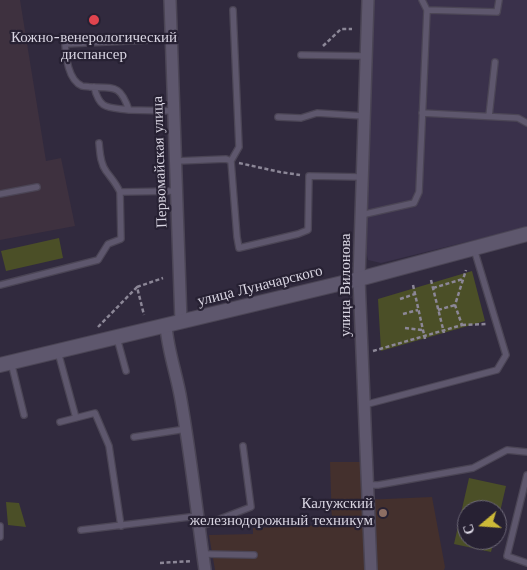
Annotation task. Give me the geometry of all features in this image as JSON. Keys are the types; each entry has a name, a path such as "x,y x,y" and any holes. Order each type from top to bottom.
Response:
{"main road":[{"name":"улица Луначарского","path":"6,363 166,326 527,234"}],"street":[{"name":"Первомайская улица","path":"170,0 181,322"},
{"name":"улица Вилонова","path":"368,0 359,278 371,570"},
{"path":"166,326 167,346 181,398 199,521 198,557 205,570"}],"lane":[{"path":"361,215 414,203 419,192 427,10 422,0"},
{"path":"427,10 497,12 499,0"},
{"path":"233,10 239,147 231,161 239,248 308,230 309,176 362,177"},
{"path":"128,110 124,96 112,86 82,86 73,78 66,58 65,44 170,39"},
{"path":"301,55 366,56"},
{"path":"489,116 495,62"},
{"path":"94,87 97,100 102,105 128,110 174,111"},
{"path":"278,116 300,118 317,113 364,116"},
{"path":"422,113 518,118 527,123"},
{"path":"0,285 98,260 108,244 121,239 120,192 115,181 105,170 100,156 99,142"},
{"path":"176,161 226,159 231,161"},
{"path":"0,194 37,187"},
{"path":"120,192 177,191"},
{"path":"364,405 496,370 506,355 474,248"},
{"path":"117,338 126,371"},
{"path":"58,350 76,418"},
{"path":"6,363 24,415"},
{"path":"60,422 95,413 109,446 121,526"},
{"path":"134,436 186,429"},
{"path":"81,530 199,521 251,507 243,446"},
{"path":"368,485 378,485 473,468 506,450 527,452"},
{"path":"527,475 507,556 527,562"},
{"path":"0,526 0,537"},
{"path":"198,557 254,555"}],"path":[{"path":"314,55 341,28 341,24"},
{"path":"341,28 352,29"},
{"path":"231,161 280,172 309,176"},
{"path":"462,324 456,305 466,270"},
{"path":"98,327 137,286 163,278"},
{"path":"431,280 443,332"},
{"path":"433,288 463,280"},
{"path":"413,285 424,338"},
{"path":"137,286 144,316"},
{"path":"400,299 415,294"},
{"path":"438,310 456,305"},
{"path":"403,314 418,310"},
{"path":"374,350 424,338 462,324 496,324"},
{"path":"405,328 422,330"},
{"path":"160,563 198,557"}],"shaded area":[{"path":"0,0 20,0 46,161 61,158 75,226 0,240"},
{"path":"374,0 527,0 527,227 381,263 368,260 365,246"},
{"name":"Калужский железнодорожный техникум","path":"330,462 360,462 363,500 432,497 444,570 215,570 209,535 253,534 253,528 332,525"}],"green space":[{"path":"59,238 63,258 6,271 1,251"},
{"path":"472,271 485,321 381,351 378,299"},
{"path":"469,478 506,486 503,500 464,500"},
{"path":"6,502 19,503 26,527 8,525"},
{"path":"457,531 457,545 454,544"}],"place":[{"name":"Кожно-венерологический диспансер","path":"94,20"},
{"name":"Калужский железнодорожный техникум","path":"383,513"}]}
